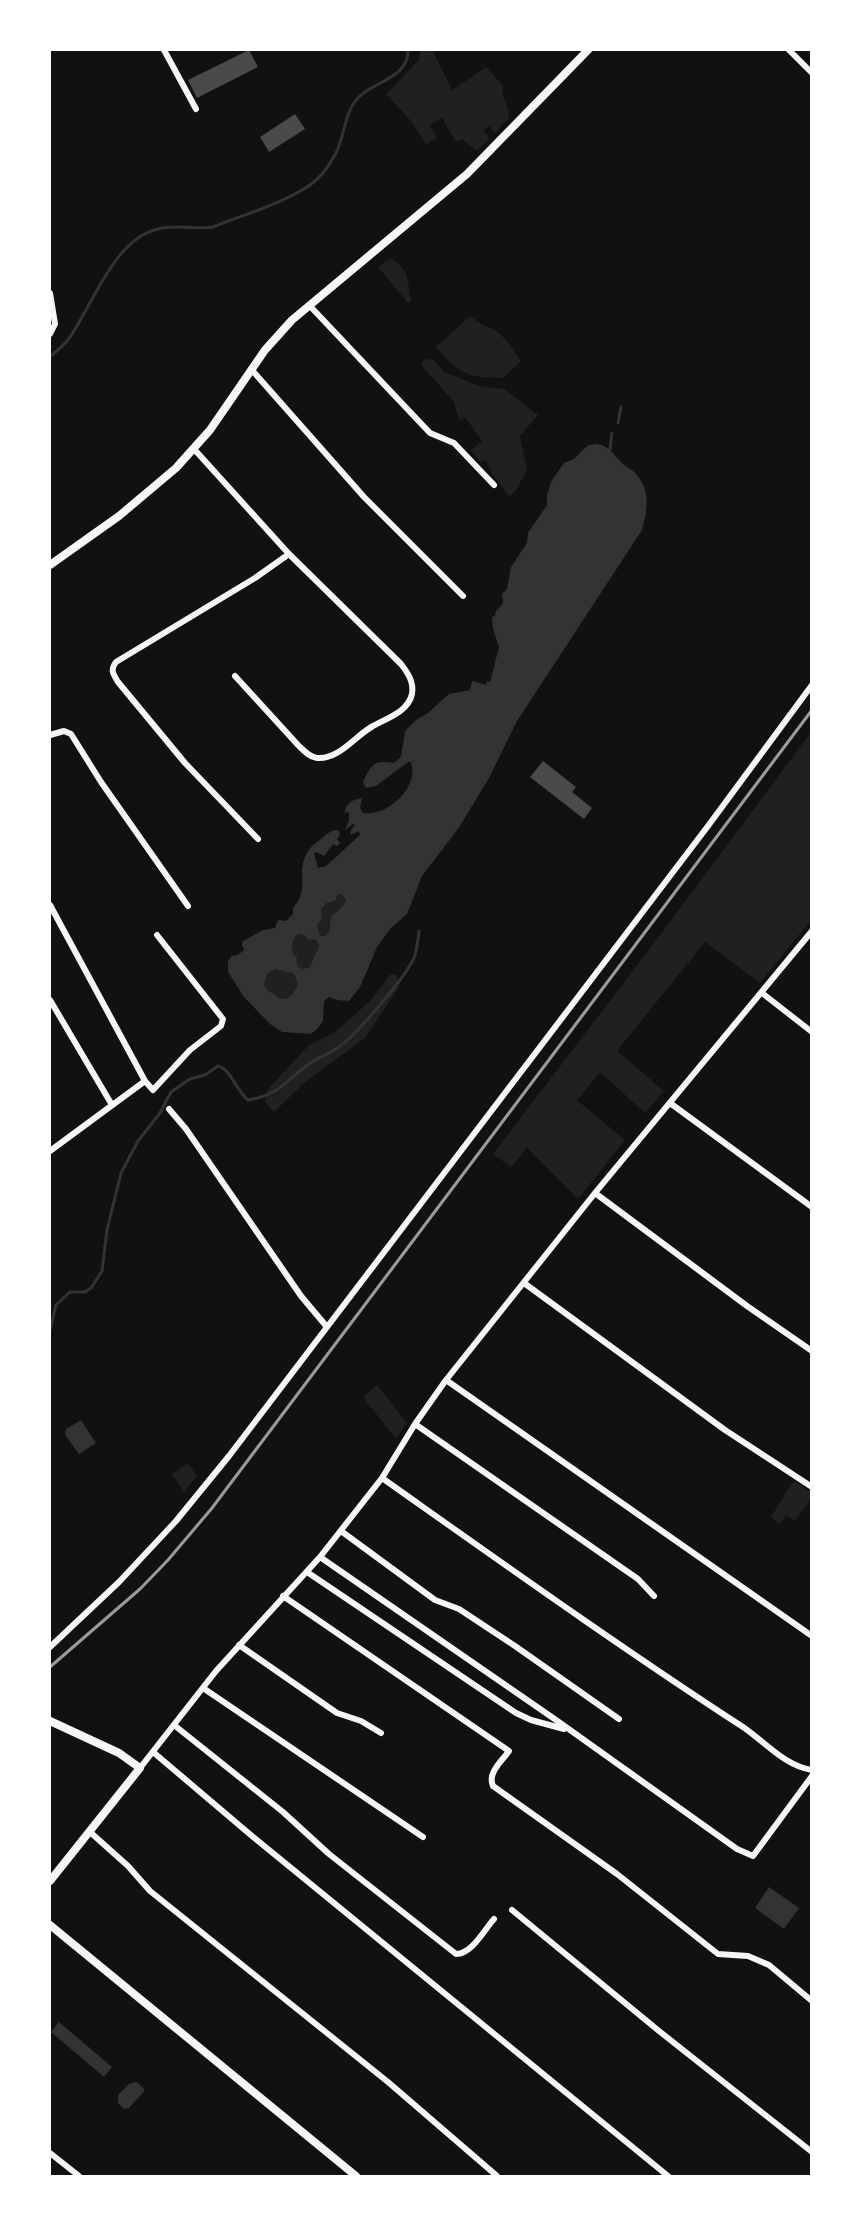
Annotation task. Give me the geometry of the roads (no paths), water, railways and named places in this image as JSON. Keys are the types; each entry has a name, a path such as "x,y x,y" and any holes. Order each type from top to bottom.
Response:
{"street":[{"path":"164,50 196,110"},
{"path":"50,565 158,485 195,449 280,332 309,305 467,174 588,50"},
{"path":"789,50 812,73"},
{"path":"50,293 55,324 50,334"},
{"path":"309,305 429,433 454,443 494,485"},
{"path":"251,369 364,497 463,596"},
{"path":"195,449 289,554 401,664 409,675 412,695 407,704 388,719 373,726 338,752 316,758 306,753 298,745 235,676"},
{"path":"258,839 184,763 118,682 112,672 112,667 116,662 255,578 289,554"},
{"path":"50,1647 119,1582 176,1521 327,1328 702,834 812,685"},
{"path":"50,735 64,731 71,734 101,782 188,906"},
{"path":"50,905 145,1081 153,1090 190,1050 221,1026 223,1019 157,935"},
{"path":"51,1877 90,1832 202,1688 341,1531 382,1478 446,1380 595,1193 812,931"},
{"path":"762,993 812,1032"},
{"path":"50,1000 112,1105"},
{"path":"50,1151 145,1081"},
{"path":"670,1103 812,1207"},
{"path":"169,1109 301,1296 327,1328"},
{"path":"595,1193 747,1306 812,1351"},
{"path":"524,1283 725,1430 812,1487"},
{"path":"446,1380 812,1636"},
{"path":"416,1424 638,1579 654,1596"},
{"path":"382,1478 559,1604 746,1729 793,1765 812,1770"},
{"path":"341,1531 435,1600 459,1609 619,1719"},
{"path":"320,1557 484,1669 737,1849 753,1856 812,1776"},
{"path":"307,1572 516,1713 531,1720 567,1730"},
{"path":"283,1596 509,1751 492,1774 493,1786 617,1874 718,1954 748,1956 769,1965 812,2001"},
{"path":"239,1645 337,1713 361,1721 381,1733"},
{"path":"202,1688 423,1837"},
{"path":"50,1721 119,1753 140,1768"},
{"path":"174,1725 282,1812 329,1854 456,1954 469,1949 494,1919"},
{"path":"153,1752 252,1836 668,2176"},
{"path":"90,1832 128,1866 150,1891 388,2082 497,2176"},
{"path":"512,1910 658,2031 812,2152"},
{"path":"50,1925 356,2176"},
{"path":"50,2153 79,2176"}],"waterway":[{"path":"50,357 67,341 116,260 142,235 165,228 213,227 275,203 314,182 336,153 353,104 364,92 403,67 408,50"},
{"path":"618,423 621,407"},
{"path":"610,449 612,433"},
{"path":"50,1331 56,1305 70,1292 85,1292 91,1288 102,1271 107,1230 121,1173 138,1141 160,1113 171,1092 190,1079 205,1075 218,1066 227,1071 248,1100 274,1091 307,1065 339,1047 368,1018 409,967 415,955 419,931"}],"railway":[{"path":"50,1667 140,1589 212,1508 812,710"}]}
